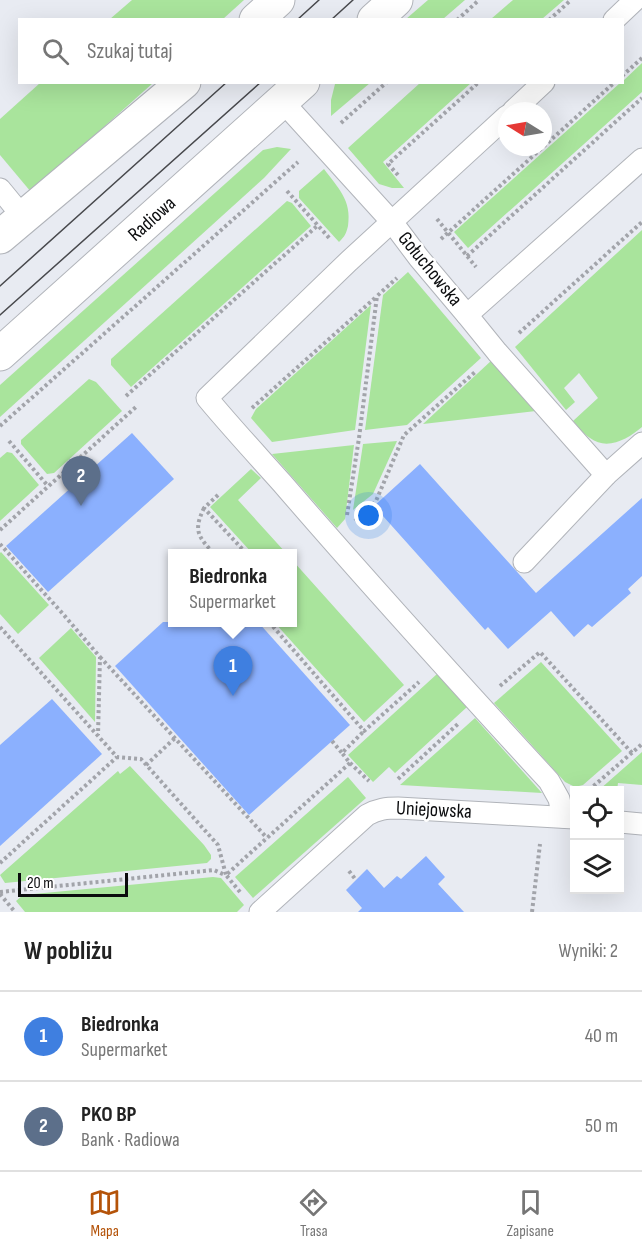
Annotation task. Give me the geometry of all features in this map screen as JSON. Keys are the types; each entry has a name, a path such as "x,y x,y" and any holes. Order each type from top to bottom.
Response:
{"street":[{"path":"258,18 278,0"},
{"path":"376,18 396,0"},
{"path":"12,227 182,84"},
{"name":"Radiowa","path":"0,354 293,92"}],"lane":[{"path":"616,18 635,0"},
{"path":"523,102 542,84"},
{"name":"Gołuchowska","path":"293,92 320,142 392,222 467,315 642,159"},
{"path":"498,124 349,261 207,398 549,781 559,799 560,817"},
{"path":"0,189 12,227"},
{"path":"467,315 606,475"},
{"path":"524,562 606,475 642,443"},
{"name":"Uniejowska","path":"253,905 367,815 377,810 385,808 560,817"},
{"path":"624,822 642,824"}],"path":[{"path":"459,18 479,0"},
{"path":"551,18 571,0"},
{"path":"624,74 642,58"},
{"path":"0,426 385,84"},
{"path":"231,427 613,84"},
{"path":"467,256 642,98"},
{"path":"287,191 349,261"},
{"path":"126,396 317,226"},
{"path":"347,519 377,296"},
{"path":"0,530 137,406"},
{"path":"9,441 48,486"},
{"path":"210,549 202,540 198,530 198,520 204,508 218,495"},
{"path":"204,508 242,549"},
{"path":"0,544 100,657 267,838"},
{"path":"0,627 117,757 141,759 218,845 226,875"},
{"path":"273,627 364,731"},
{"path":"385,808 387,789 540,652 632,753"},
{"path":"98,736 100,657"},
{"path":"342,753 442,662"},
{"path":"146,765 176,738"},
{"path":"226,875 350,763 332,741"},
{"path":"594,786 642,744"},
{"path":"0,863 117,757"},
{"path":"532,912 560,817"},
{"path":"0,893 214,870 226,875 253,905"},
{"path":"0,893 15,912"}],"green space":[{"path":"132,0 244,0 224,18 111,18"},
{"path":"428,0 465,0 444,18 407,18"},
{"path":"513,0 564,0 543,18 492,18"},
{"path":"642,63 642,92 468,248 454,232 539,156 552,156 552,144 619,84 624,84 624,80"},
{"path":"39,84 152,84 31,192 0,155 0,119"},
{"path":"335,84 369,84 331,116 331,100"},
{"path":"419,84 470,84 383,162 404,188 392,188 379,184 348,148"},
{"path":"277,147 291,149 264,178 0,417 0,385 263,150"},
{"path":"324,169 343,195 348,209 347,229 339,242 299,198 299,191"},
{"path":"287,201 292,203 311,226 131,387 111,365 111,359"},
{"path":"642,230 642,427 617,442 597,442 587,436 573,421 598,398 579,373 564,388 575,402 566,410 515,347"},
{"path":"408,272 481,358 407,425 365,430 383,295"},
{"path":"371,305 355,430 272,442 251,418 256,409"},
{"path":"492,360 536,411 423,424"},
{"path":"89,379 96,382 122,411 54,473 47,474 21,444 21,440"},
{"path":"397,441 373,494 353,510 363,444"},
{"path":"354,445 345,519 337,528 272,454"},
{"path":"7,452 12,453 39,485 0,521 0,458"},
{"path":"251,469 261,478 238,500 282,549 248,549 210,507"},
{"path":"1,552 49,605 18,634 0,614"},
{"path":"297,565 404,685 364,722 279,627 297,627"},
{"path":"71,628 96,657 95,722 39,658"},
{"path":"541,662 622,751 583,785 573,786 565,782 494,703"},
{"path":"437,674 467,707 395,773 389,767 373,782 348,755"},
{"path":"475,718 542,793 400,785"},
{"path":"642,752 642,785 618,783 618,786 604,786"},
{"path":"130,766 204,845 211,855 207,863 5,883 0,875 118,771 120,774"},
{"path":"348,777 366,798 253,898 235,877"},
{"path":"221,878 244,905 237,912 25,912 16,901 23,895"}],"building":[{"path":"132,433 174,479 48,592 6,546"},
{"path":"420,464 536,593 642,498 642,576 628,589 631,593 592,627 588,624 574,637 551,611 508,649 488,627 485,630 374,506"},
{"path":"163,622 168,622 168,627 262,627 350,725 249,815 115,666"},
{"path":"52,699 102,754 0,846 0,745"},
{"path":"426,856 445,877 438,884 464,912 358,912 362,908 346,890 367,869 384,888 397,876 401,879"}],"tram line":[{"path":"299,18 319,0"},
{"path":"333,18 353,0"},
{"path":"0,286 225,84"},
{"path":"0,315 259,84"}],"place":[{"name":"PKO BP","path":"81,506"},
{"name":"Biedronka","path":"233,696"}]}
